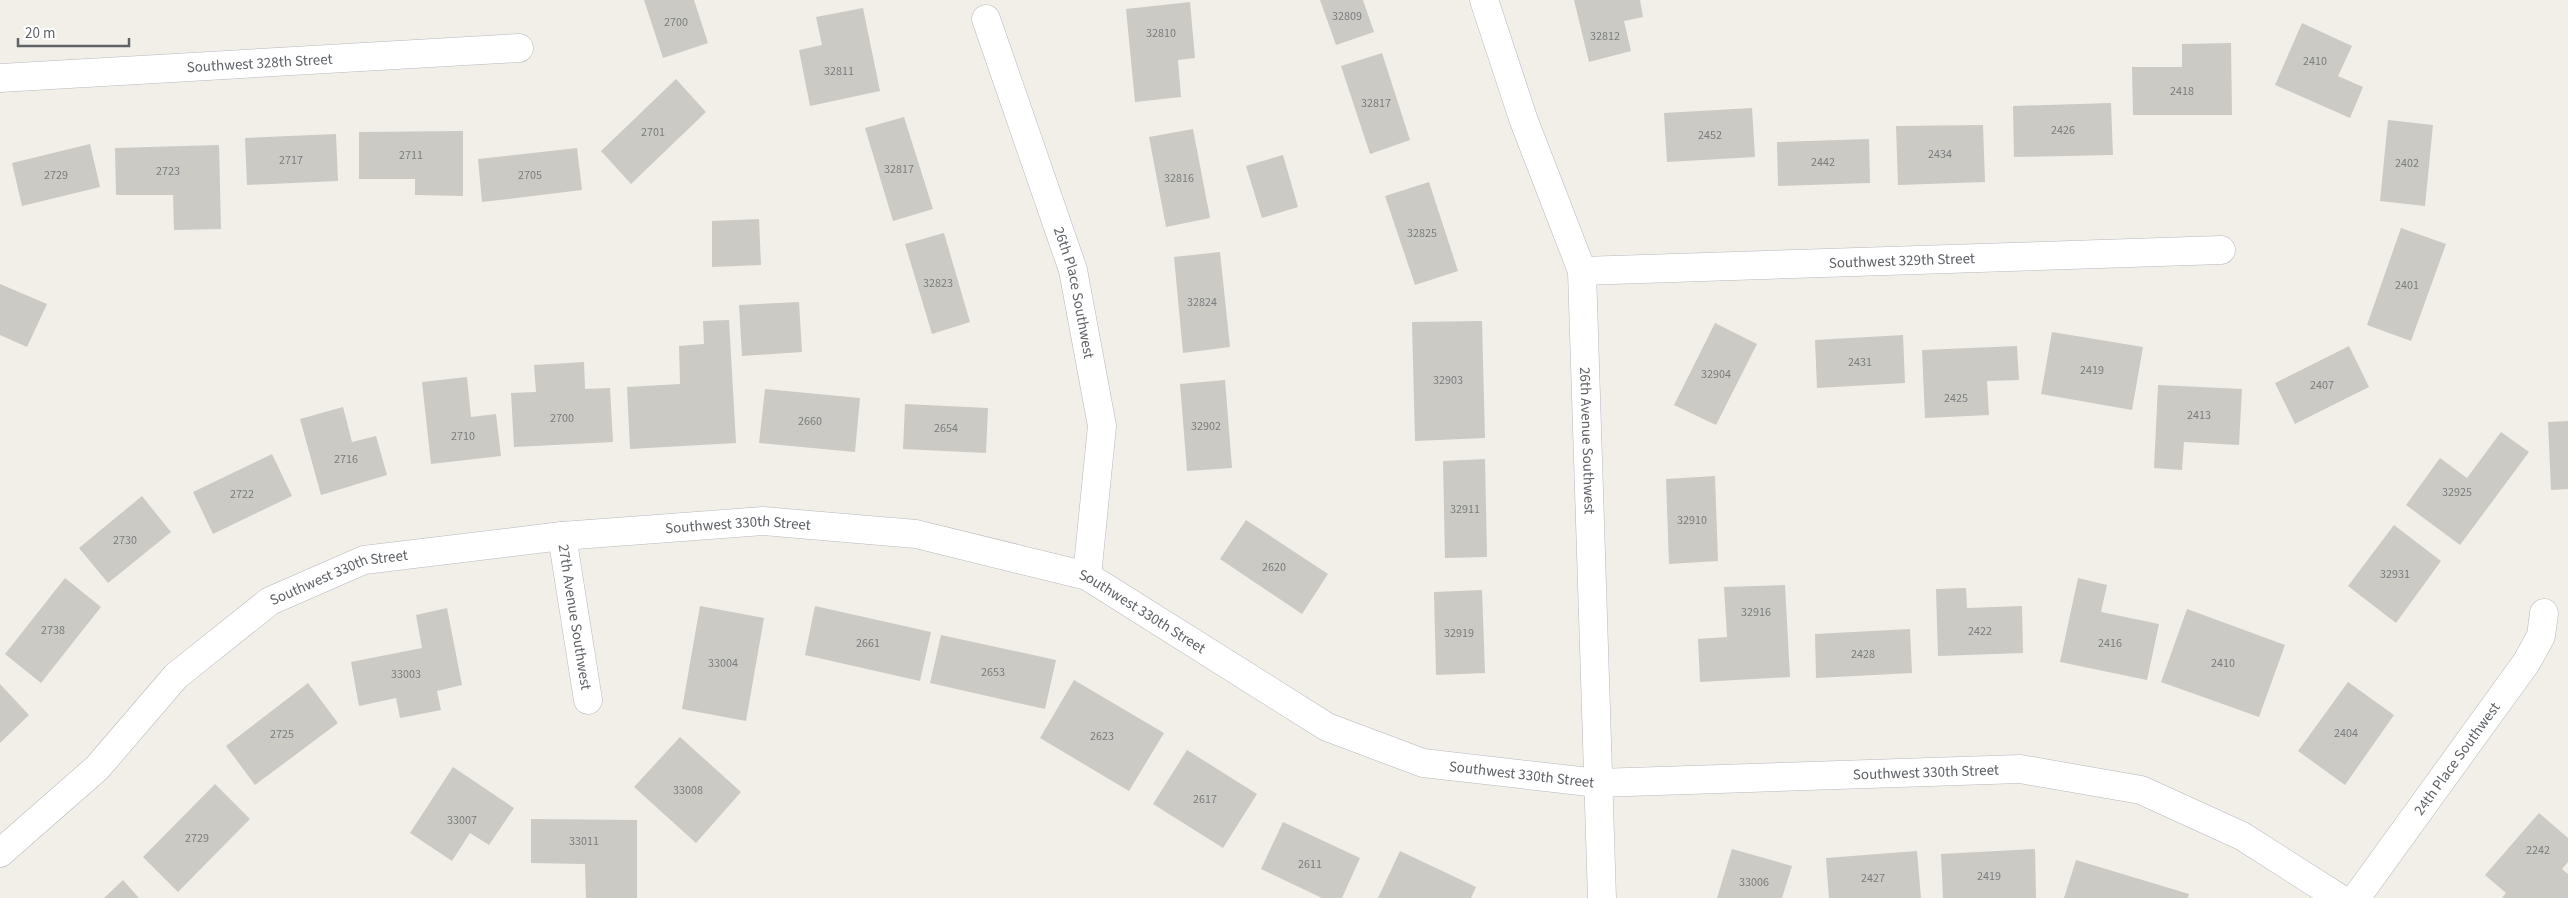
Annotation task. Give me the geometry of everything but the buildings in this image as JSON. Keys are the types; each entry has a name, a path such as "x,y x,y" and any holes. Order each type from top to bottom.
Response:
{"street":[{"name":"26th Avenue Southwest","path":"1484,0 1524,122 1582,271 1602,898"},
{"name":"26th Place Southwest","path":"986,19 1072,270 1102,426 1087,576"},
{"name":"Southwest 328th Street","path":"0,78 519,48"},
{"name":"Southwest 329th Street","path":"1582,271 2221,250"},
{"name":"Southwest 330th Street","path":"0,853 97,768 176,676 270,601 364,560 562,536 763,521 916,534 1087,576 1327,727 1423,763 1598,783 2020,769 2141,790 2242,836 2339,898"},
{"name":"27th Avenue Southwest","path":"562,536 588,700"},
{"name":"24th Place Southwest","path":"2356,898 2526,663 2541,636 2544,613"}]}
